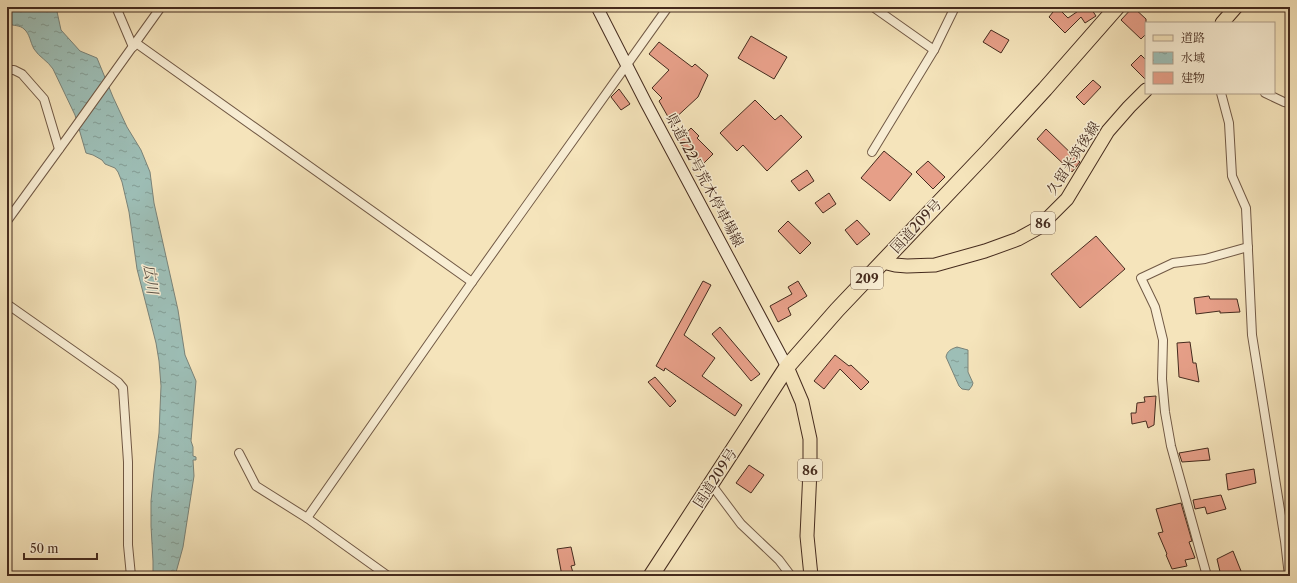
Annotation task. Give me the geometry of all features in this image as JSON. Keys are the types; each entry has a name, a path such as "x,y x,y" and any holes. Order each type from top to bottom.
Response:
{"highway":[{"name":"国道209号","path":"651,576 760,411 787,367 837,310 1009,128 1117,7"}],"main road":[{"name":"県道722号荒木停車場線","path":"597,7 787,367"},
{"path":"1223,22 1236,7"},
{"name":"久留米筑後線","path":"883,262 907,266 935,265 985,251 1018,239 1038,228 1067,199 1108,131 1145,91"},
{"name":"86","path":"787,367 802,402 810,439 810,470 806,536 811,576"}],"street":[{"path":"116,7 133,47 472,282"},
{"path":"7,221 161,7"},
{"path":"307,518 626,64 668,7"},
{"path":"873,7 934,50"},
{"path":"872,152 934,50 955,7"},
{"path":"7,70 14,70 22,74 44,99 59,149"},
{"path":"1221,94 1229,123 1232,176 1246,208 1252,335 1285,541 1289,576"},
{"path":"1268,94 1284,102 1290,103"},
{"path":"1207,576 1171,446 1164,412 1162,380 1163,340 1155,306 1141,278 1173,263 1205,259 1248,247"},
{"path":"7,304 118,382 123,388 128,462 128,546 130,576"},
{"path":"240,453 256,486 307,518 388,576"},
{"path":"711,484 741,524 779,560 791,576"}],"water":[{"name":"広川","path":"7,7 56,7 61,30 80,51 97,58 113,97 127,127 141,150 150,172 154,203 178,310 185,355 196,381 191,441 193,456 196,457 196,460 193,460 194,476 183,547 175,576 153,576 151,501 159,433 161,386 156,343 137,269 129,212 122,182 115,168 105,164 102,160 93,155 86,153 75,115 53,69 36,52 28,33 24,29 19,26 7,25"},
{"path":"957,347 968,350 968,372 973,383 969,390 962,389 959,386 946,357 950,350"}],"building":[{"path":"1057,7 1068,18 1084,7 1090,7 1096,16 1085,23 1081,17 1065,33 1049,17"},
{"path":"1133,7 1146,19 1145,35 1141,39 1121,20"},
{"path":"991,30 1009,40 1001,53 983,42"},
{"path":"751,36 787,57 774,79 738,58"},
{"path":"659,42 692,67 695,64 708,75 698,97 671,122 659,101 662,98 652,88 669,70 649,54"},
{"path":"1141,55 1145,59 1145,79 1131,65"},
{"path":"1093,80 1101,87 1084,105 1076,97"},
{"path":"619,89 630,104 621,110 611,97"},
{"path":"755,100 775,120 781,115 802,137 767,171 743,145 737,151 720,133"},
{"path":"691,128 699,136 697,138 713,154 703,164 687,148 686,149 678,142"},
{"path":"1046,129 1080,162 1072,172 1037,139"},
{"path":"884,151 912,174 890,201 861,178"},
{"path":"928,161 945,177 933,189 916,172"},
{"path":"807,170 814,181 799,191 791,181"},
{"path":"829,193 836,204 823,213 815,203"},
{"path":"857,220 870,234 857,245 845,230"},
{"path":"788,221 811,243 800,254 778,231"},
{"path":"1096,236 1125,269 1080,308 1051,274"},
{"path":"703,281 711,285 684,335 715,358 702,376 742,405 735,416 665,368 664,371 656,366"},
{"path":"798,281 807,296 788,308 791,315 778,322 770,306 792,294 788,287"},
{"path":"1209,296 1210,299 1237,299 1240,312 1220,313 1220,311 1196,314 1194,298"},
{"path":"720,327 760,374 751,381 712,334"},
{"path":"1190,342 1193,363 1196,363 1199,382 1179,377 1177,343"},
{"path":"835,355 849,366 851,365 869,382 861,390 840,369 824,389 814,381"},
{"path":"655,377 676,401 670,407 648,382"},
{"path":"1156,396 1154,425 1148,428 1146,421 1132,424 1131,413 1136,413 1137,403 1145,402 1144,397"},
{"path":"1208,448 1210,460 1182,462 1179,453"},
{"path":"749,465 764,475 751,493 736,483"},
{"path":"1254,469 1256,483 1228,490 1226,474"},
{"path":"1221,495 1226,509 1207,514 1205,507 1195,509 1193,500"},
{"path":"1181,503 1192,541 1189,542 1195,558 1185,560 1187,566 1172,569 1158,533 1163,532 1156,509"},
{"path":"571,547 575,565 571,566 574,576 562,576 557,549"},
{"path":"1233,551 1243,576 1221,576 1217,559"}]}
